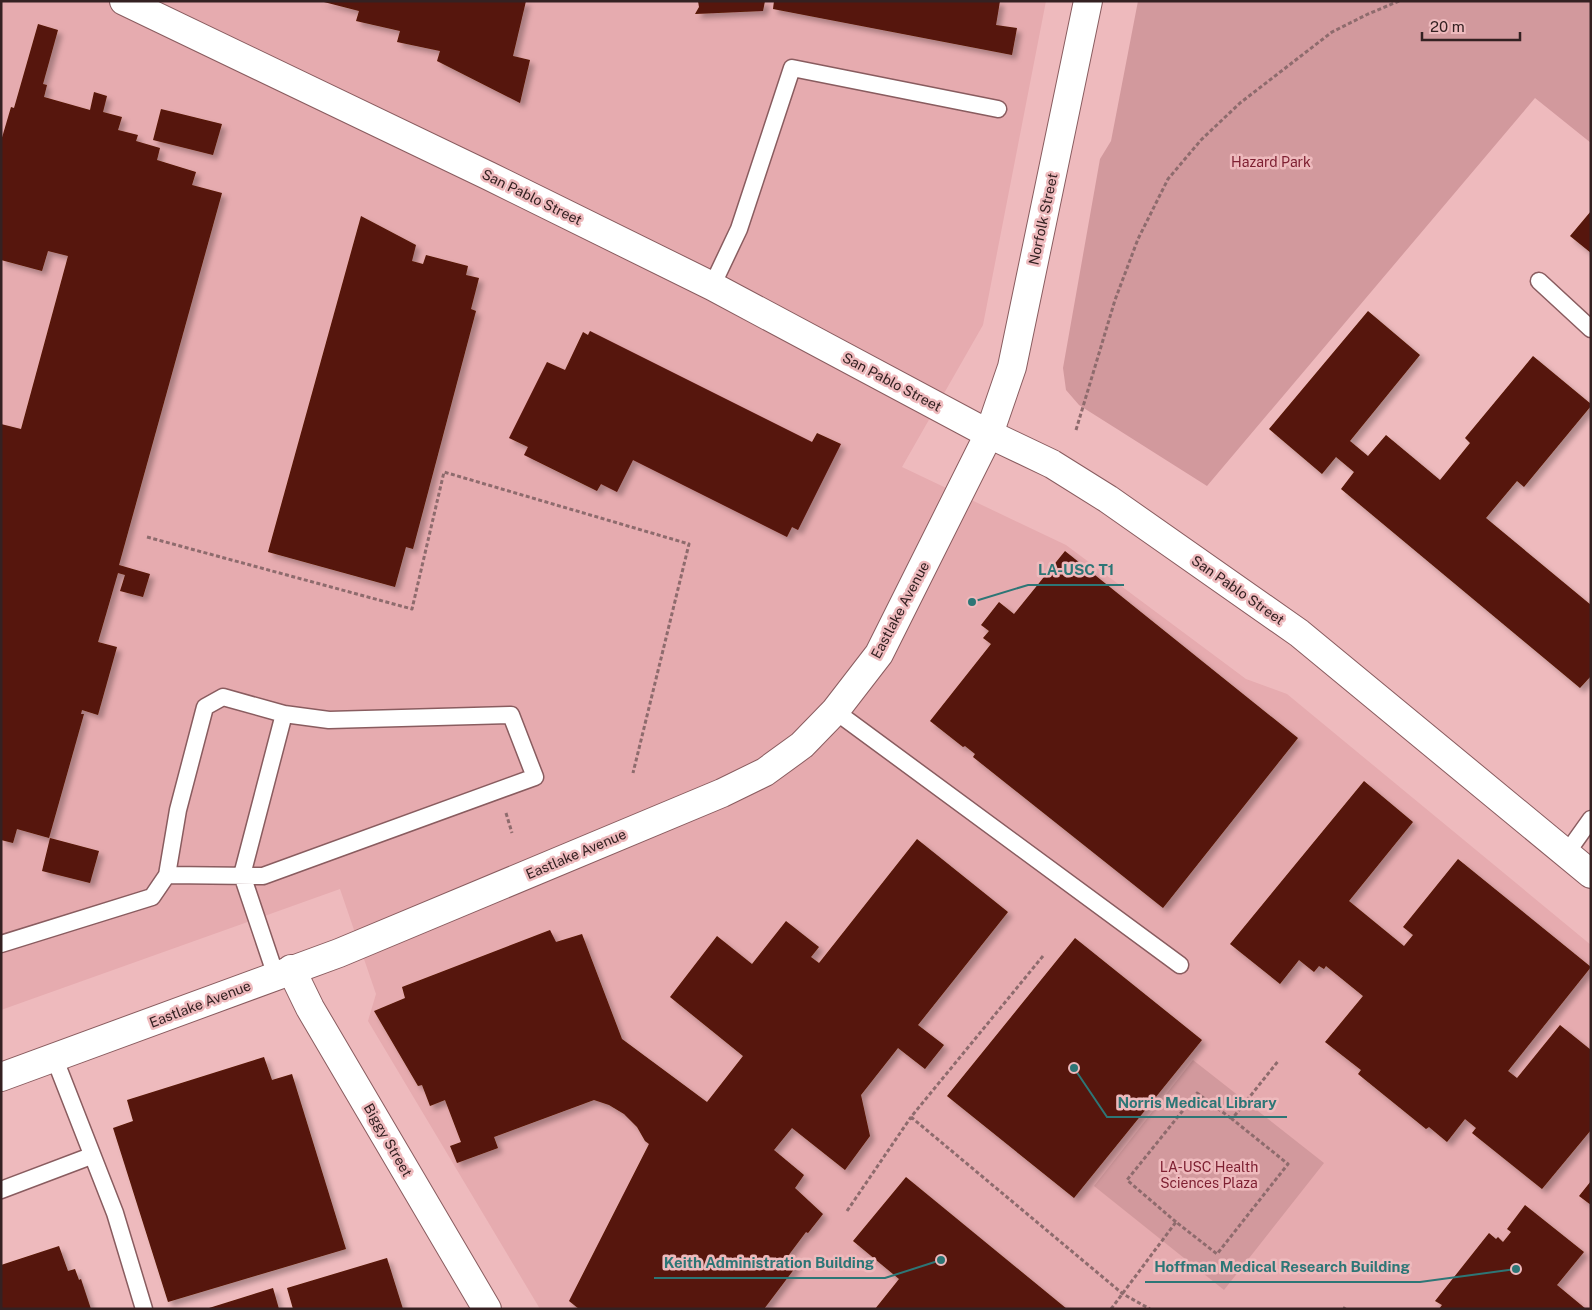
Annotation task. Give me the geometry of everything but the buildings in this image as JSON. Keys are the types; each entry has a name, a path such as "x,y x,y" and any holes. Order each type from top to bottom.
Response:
{"street":[{"name":"San Pablo Street","path":"124,1 712,286 989,434 1052,464 1108,499 1299,633 1591,874"},
{"name":"Norfolk Street","path":"989,434 1012,367 1088,1"},
{"name":"Eastlake Avenue","path":"1,1077 339,953 722,793 765,772 802,745 835,711 879,654 989,434"},
{"name":"Biggy Street","path":"283,973 310,1008 487,1309"}],"lane":[{"path":"712,286 739,229 792,68 998,109"},
{"path":"1539,281 1591,328"},
{"path":"2,943 152,897 167,876 178,810 205,707 223,697 284,714 329,720 511,715 535,778 263,876 167,876"},
{"path":"835,711 1180,966"},
{"path":"283,973 242,875 284,714"},
{"path":"1566,854 1591,819"},
{"path":"54,1057 91,1156 115,1213 144,1309"},
{"path":"1,1190 91,1156"}],"path":[{"path":"1076,430 1115,300 1138,239 1168,179 1201,140 1240,103 1332,32 1399,1"},
{"path":"147,537 412,609 444,472 689,544 633,773"},
{"path":"847,1212 911,1117 1043,956"},
{"path":"1232,1119 1279,1060"},
{"path":"1197,1093 1288,1164 1217,1254 1176,1222 1127,1180 1197,1093"},
{"path":"911,1117 1123,1294 1150,1309"},
{"path":"1111,1309 1176,1222"}],"shaded area":[{"path":"1,1 1046,1 983,325 902,467 1066,545 1246,679 1287,694 1591,945 1591,1309 540,1309 368,1021 376,994 340,889 1,1010"}],"green space":[{"name":"Hazard Park","path":"1138,1 1591,1 1591,143 1535,98 1207,486 1079,405 1066,390 1063,368 1100,159 1111,141"},
{"name":"LA-USC Health Sciences Plaza","path":"1193,1060 1324,1163 1224,1290 1094,1186"}],"place":[{"name":"LA-USC T1","path":"972,602"},
{"name":"Norris Medical Library","path":"1074,1068"},
{"name":"Keith Administration Building","path":"941,1260"},
{"name":"Hoffman Medical Research Building","path":"1516,1269"}]}
